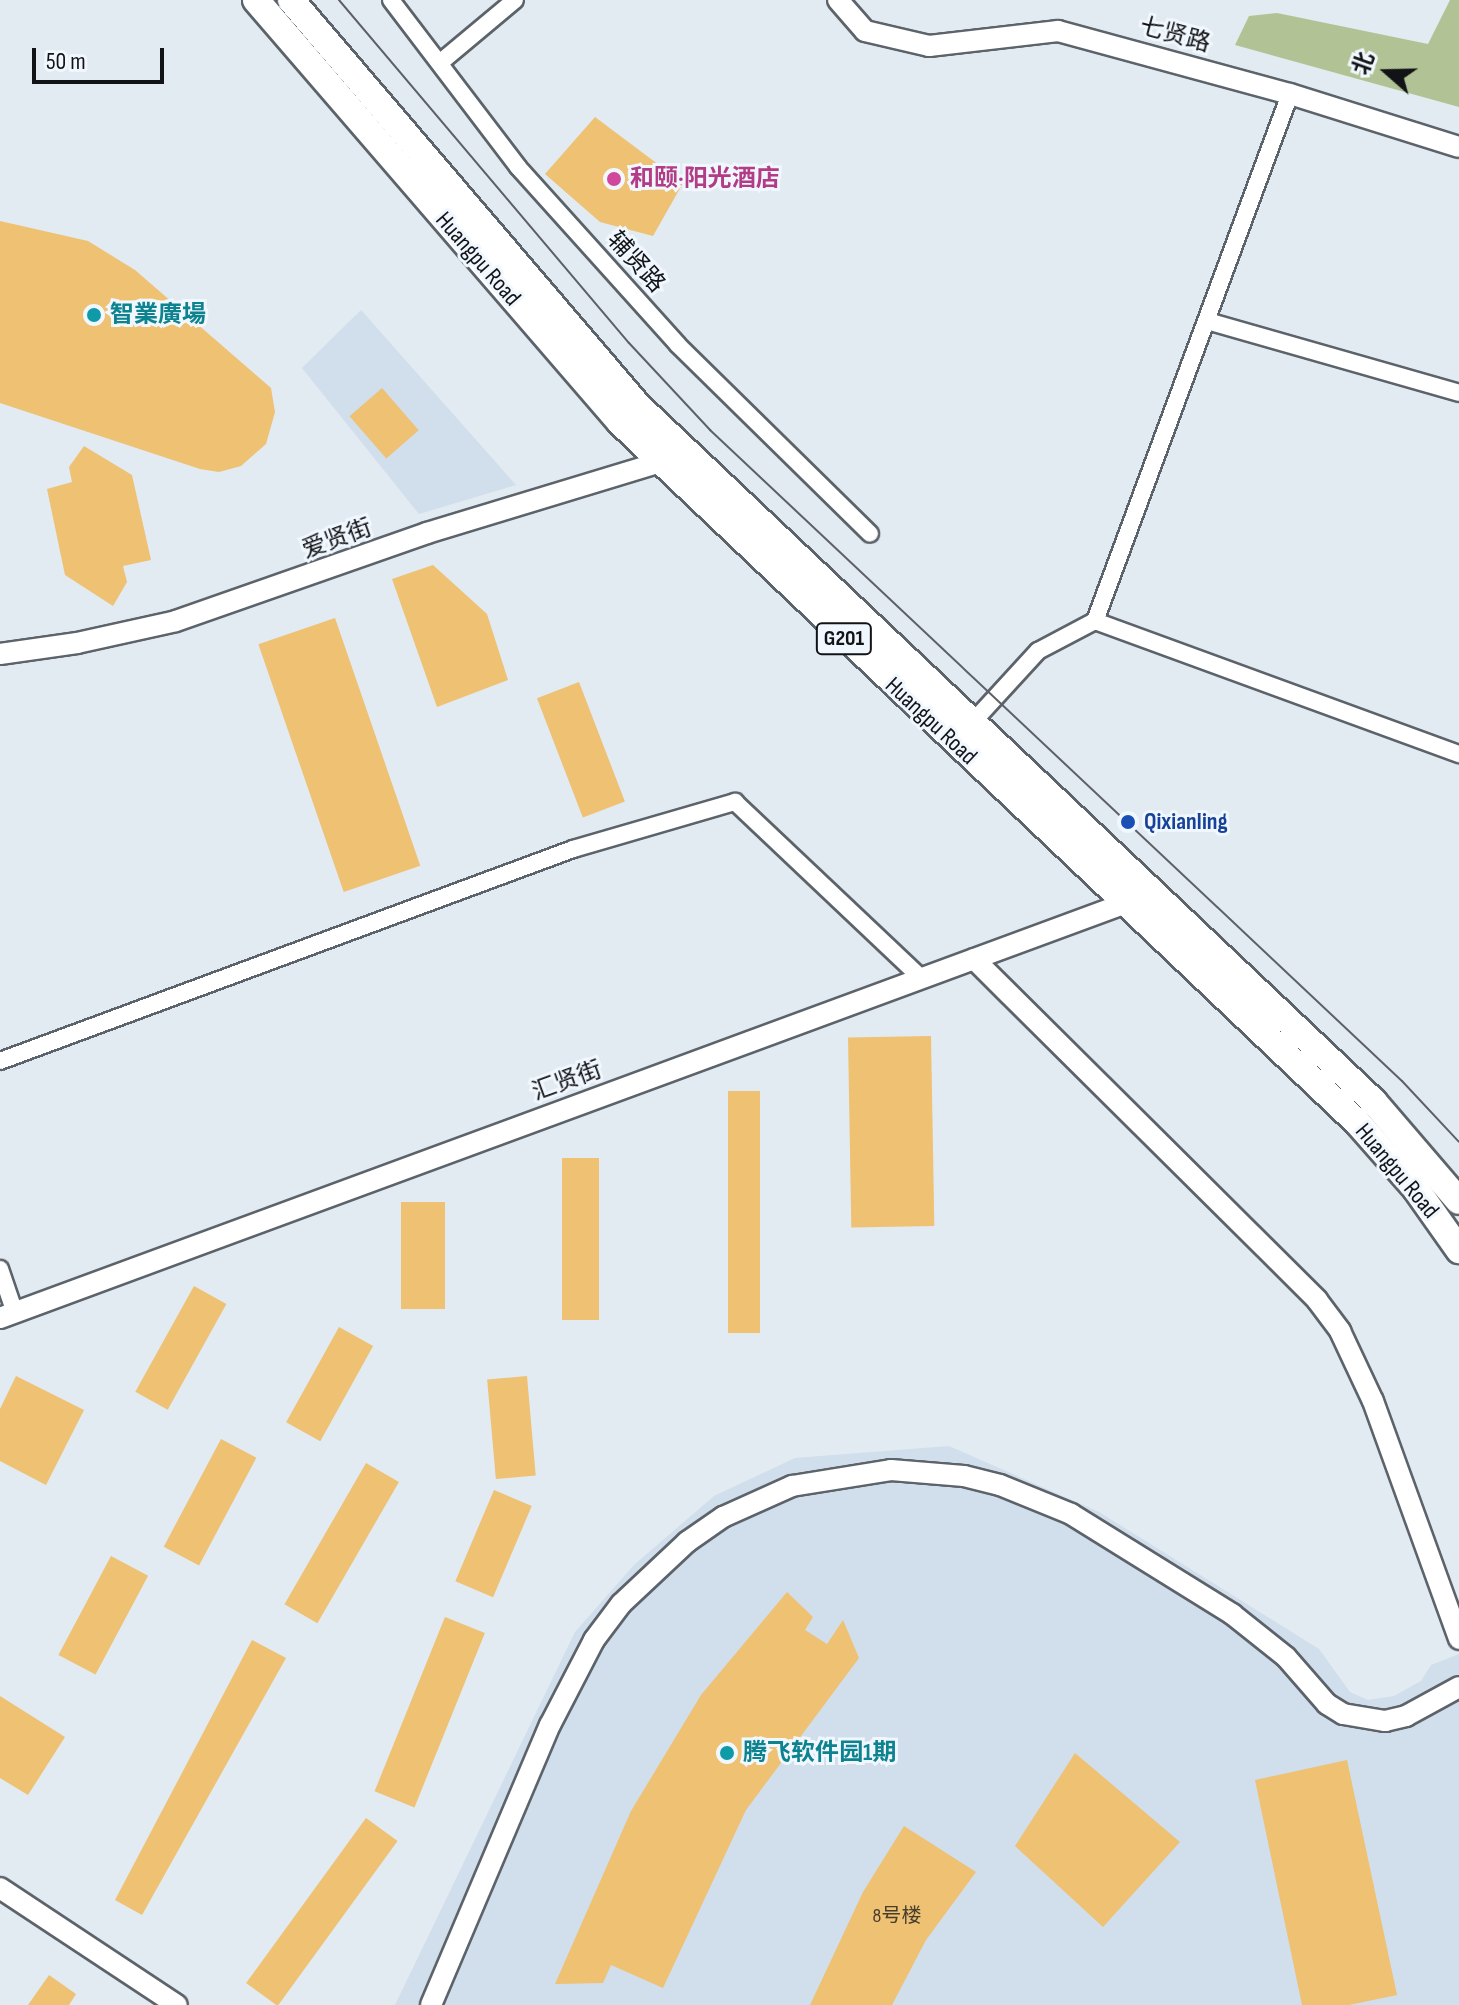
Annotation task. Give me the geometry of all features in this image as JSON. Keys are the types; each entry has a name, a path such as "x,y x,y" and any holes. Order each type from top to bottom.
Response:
{"highway":[{"name":"Huangpu Road","path":"256,0 660,462 1357,1122 1416,1189 1459,1250"},
{"name":"Huangpu Road","path":"291,0 638,406 1374,1102 1458,1196"}],"street":[{"name":"辅贤路","path":"391,0 442,61 518,167 678,345 870,534"},
{"path":"442,61 515,0"},
{"name":"七贤路","path":"838,0 865,31 929,46 1058,31 1290,94 1459,147"},
{"path":"972,723 1038,651 1095,621 1290,94"},
{"path":"1207,321 1459,393"},
{"name":"爱贤街","path":"0,654 77,643 176,621 427,533 687,453"},
{"path":"1095,621 1459,754"},
{"path":"0,1061 573,849 735,802 921,978"},
{"name":"汇贤街","path":"8,1316 1152,893"},
{"path":"974,959 1317,1300 1340,1331 1373,1401 1459,1639"},
{"path":"0,1269 8,1316"},
{"path":"431,2005 550,1725 594,1640 621,1604 687,1542 746,1504 792,1486 891,1470 928,1471 1000,1485 1071,1514 1232,1614 1278,1649 1327,1704 1343,1714 1385,1721 1406,1716 1459,1687"},
{"path":"0,1888 177,2005"}],"shaded area":[{"path":"361,310 516,485 419,514 302,368"},
{"path":"949,1446 1099,1512 1319,1649 1350,1692 1368,1700 1394,1696 1421,1681 1431,1665 1459,1654 1459,2005 395,2005 575,1632 634,1565 714,1496 795,1458"}],"green space":[{"path":"1450,0 1459,0 1459,107 1235,45 1249,16 1277,13 1428,44"}],"building":[{"name":"和颐·阳光酒店","path":"595,117 683,183 653,236 600,222 545,174"},
{"name":"智業廣場","path":"0,221 88,241 135,270 271,388 275,412 266,444 241,466 219,472 200,469 0,403"},
{"path":"382,388 419,430 386,458 350,416"},
{"path":"84,446 132,475 151,560 123,566 127,582 113,606 65,575 47,489 72,482 69,467"},
{"path":"433,565 487,614 508,680 437,707 392,579"},
{"path":"335,618 420,866 344,892 258,644"},
{"path":"579,682 625,801 583,818 537,698"},
{"path":"931,1036 934,1226 851,1227 848,1037"},
{"path":"728,1091 760,1091 760,1333 728,1333"},
{"path":"562,1158 599,1158 599,1320 562,1320"},
{"path":"401,1202 445,1202 445,1309 401,1309"},
{"path":"194,1286 226,1304 168,1410 135,1392"},
{"path":"339,1327 373,1346 320,1441 286,1422"},
{"path":"16,1376 84,1410 46,1485 0,1461 0,1409"},
{"path":"527,1376 536,1476 496,1479 487,1379"},
{"path":"221,1439 256,1458 199,1565 164,1547"},
{"path":"366,1463 399,1482 317,1623 284,1604"},
{"path":"494,1490 532,1506 493,1597 455,1581"},
{"path":"111,1556 148,1576 96,1675 58,1655"},
{"name":"腾飞软件园1期","path":"787,1592 813,1617 805,1630 827,1644 843,1620 859,1658 746,1810 663,1988 611,1965 603,1983 555,1984 631,1811 701,1695"},
{"path":"445,1617 485,1633 414,1807 375,1791"},
{"path":"252,1640 286,1658 142,1915 115,1900"},
{"path":"0,1696 65,1737 28,1795 0,1778"},
{"path":"1075,1753 1180,1842 1103,1927 1015,1846"},
{"path":"1347,1760 1397,1995 1349,2005 1302,2005 1255,1780"},
{"path":"366,1818 398,1841 278,2005 246,1983"},
{"path":"904,1826 976,1872 926,1940 892,2005 810,2005 863,1892"},
{"path":"49,1975 76,1994 69,2005 28,2005"}],"tram line":[{"path":"339,0 629,343 710,430 1402,1081 1459,1142"}],"place":[{"name":"和颐·阳光酒店","path":"614,179"},
{"name":"智業廣場","path":"94,315"},
{"name":"Qixianling","path":"1128,822"},
{"name":"腾飞软件园1期","path":"727,1753"}]}
